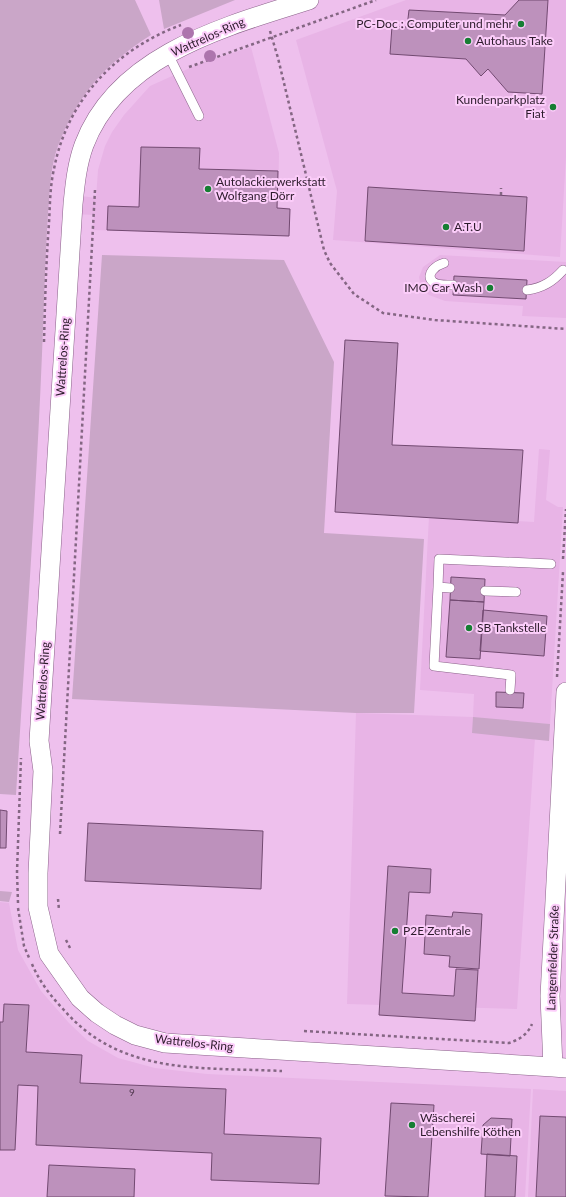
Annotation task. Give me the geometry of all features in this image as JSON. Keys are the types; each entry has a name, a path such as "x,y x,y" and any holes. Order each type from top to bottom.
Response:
{"street":[{"name":"Wattrelos-Ring","path":"309,0 220,30 168,54 130,80 116,94 93,126 77,167 73,204 39,741 44,771 38,873 38,907 49,954 80,998 115,1026 135,1035 165,1043 560,1068"},
{"name":"Langenfelder Straße","path":"560,1068 550,996 566,692"}],"lane":[{"path":"168,54 199,116"},
{"path":"444,263 438,264 432,270 430,276 432,281 435,283 453,285"},
{"path":"528,290 542,287 553,281 563,270"},
{"path":"510,690 511,675 434,666 439,559 551,564"},
{"path":"438,587 450,588"},
{"path":"485,591 516,592"}],"path":[{"path":"177,72 376,0"},
{"path":"44,346 46,257 53,170 66,130 85,94 100,76 130,50 153,36 182,24"},
{"path":"273,38 324,250 330,263 354,294 383,313 435,320 566,329"},
{"path":"60,836 95,188"},
{"path":"501,188 501,195"},
{"path":"22,755 17,872 18,913 24,946 46,989 72,1019 93,1036 121,1052 136,1058 170,1065 283,1071"},
{"path":"58,896 59,914"},
{"path":"64,934 72,953"},
{"path":"301,1031 509,1043 517,1041 530,1029 534,1018"}],"shaded area":[{"path":"0,0 135,0 151,35 119,58 94,82 74,111 58,146 53,163 47,231 37,464 16,795 0,794"},
{"path":"159,0 235,0 164,29"},
{"path":"406,0 566,0 566,157 560,257 333,240 337,191 296,40"},
{"path":"251,47 279,153 278,207 290,208 289,236 93,230 94,215 73,214 74,195 96,198 98,170 105,146 112,132 124,115 150,86 201,63"},
{"path":"102,255 284,260 334,362 324,533 424,539 414,713 356,713 72,699"},
{"path":"440,255 566,262 566,318 522,316 523,306 445,301 429,295 421,287 419,277 423,267"},
{"path":"539,449 550,450 546,500 558,507 563,507 550,724 536,723 517,1009 347,1004 356,713 473,717 474,694 420,690 429,516 534,522"},
{"path":"473,717 550,724 549,741 472,733"},
{"path":"0,891 12,892 9,902 0,901"},
{"path":"0,902 9,903 18,950 41,991 69,1023 88,1041 118,1058 155,1068 207,1074 531,1089 525,1197 0,1197"},
{"path":"533,1089 566,1091 566,1197 528,1197"}],"building":[{"name":"Autohaus Take","path":"519,0 548,0 542,94 508,92 488,69 481,76 466,59 390,54 392,26 407,27 409,10 505,15"},
{"name":"Autolackierwerkstatt Wolfgang Dörr","path":"141,147 200,148 199,169 278,171 277,208 290,209 289,236 107,230 108,206 139,207"},
{"path":"368,187 527,197 524,251 365,241"},
{"name":"IMO Car Wash","path":"454,276 527,280 526,299 453,295"},
{"path":"345,340 398,343 392,445 523,450 518,523 335,512"},
{"path":"451,577 485,579 484,602 450,600"},
{"path":"450,600 484,602 480,659 446,657"},
{"path":"483,610 547,616 544,656 480,651"},
{"path":"496,692 524,693 523,708 496,707"},
{"path":"0,810 7,811 6,848 0,848"},
{"path":"88,823 263,831 261,889 85,881"},
{"name":"P2E Zentrale","path":"388,866 431,869 430,893 409,892 402,993 454,996 456,969 478,970 475,1021 379,1015"},
{"path":"453,912 482,914 479,969 449,967 450,956 424,954 426,915 452,917"},
{"path":"4,1004 29,1005 26,1052 82,1055 80,1083 226,1089 224,1134 321,1138 319,1184 211,1180 212,1153 36,1145 38,1086 18,1085 15,1150 0,1150 0,1022 3,1022"},
{"path":"391,1103 434,1105 428,1197 385,1196"},
{"path":"540,1116 566,1117 566,1197 536,1197"},
{"path":"491,1118 512,1119 510,1156 481,1154 483,1125"},
{"path":"487,1154 517,1156 515,1197 485,1197"},
{"path":"49,1165 135,1169 134,1197 47,1197"}],"place":[{"name":"PC-Doc : Computer und mehr","path":"521,24"},
{"name":"Autohaus Take","path":"468,41"},
{"name":"Kundenparkplatz Fiat","path":"553,107"},
{"name":"Autolackierwerkstatt Wolfgang Dörr","path":"208,189"},
{"name":"A.T.U","path":"446,227"},
{"name":"IMO Car Wash","path":"490,288"},
{"name":"SB Tankstelle","path":"469,628"},
{"name":"P2E Zentrale","path":"395,931"},
{"name":"Wäscherei Lebenshilfe Köthen","path":"412,1125"}]}
